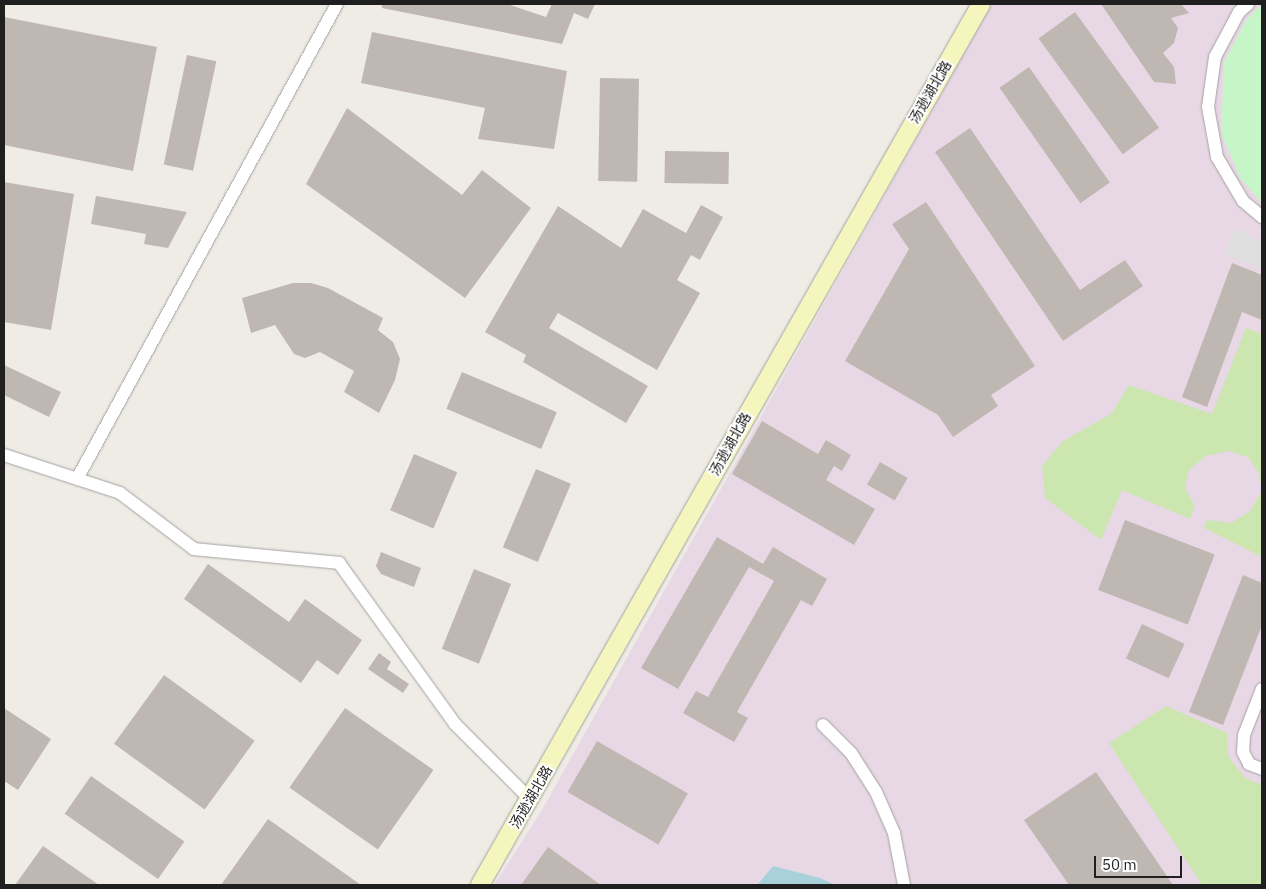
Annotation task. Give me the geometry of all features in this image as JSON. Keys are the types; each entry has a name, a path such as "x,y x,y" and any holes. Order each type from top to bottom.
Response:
{"main road":[{"name":"汤逊湖北路","path":"480,885 981,4"}],"street":[{"path":"77,479 337,4"},
{"path":"1248,4 1239,12 1215,57 1208,107 1217,157 1243,201 1262,217"},
{"path":"4,455 120,493 194,549 339,563 455,724 530,798"},
{"path":"1262,689 1244,735 1243,752 1249,764 1262,769"},
{"path":"823,725 851,753 876,792 894,833 904,885"}],"shaded area":[{"path":"991,4 1262,4 1262,885 835,885 773,866 757,885 494,885 542,810"},
{"path":"1236,228 1262,243 1262,268 1224,254"}],"green space":[{"path":"1262,4 1262,203 1240,178 1221,132 1224,62 1247,19"},
{"path":"1246,328 1262,334 1262,491 1259,474 1248,457 1228,451 1206,456 1189,470 1185,488 1195,506 1190,519 1122,490 1101,540 1045,498 1042,466 1063,441 1111,414 1129,385 1212,414"},
{"path":"1262,491 1262,557 1204,528 1207,520 1231,523 1250,511"},
{"path":"1166,706 1227,733 1228,756 1245,778 1262,785 1262,885 1202,885 1109,743"}],"water":[{"path":"773,866 820,878 835,885 757,885"}],"building":[{"path":"382,4 507,4 546,17 552,4 595,4 588,19 574,13 562,44 382,8"},
{"path":"1101,4 1181,4 1189,13 1171,18 1178,28 1174,43 1163,53 1174,67 1176,84 1154,82"},
{"path":"1075,12 1159,128 1123,154 1039,38"},
{"path":"4,17 157,47 133,171 4,145"},
{"path":"372,32 567,71 554,149 478,139 485,108 361,83"},
{"path":"187,55 216,61 193,171 164,165"},
{"path":"1029,67 1110,183 1080,203 1000,88"},
{"path":"600,78 639,79 637,182 598,181"},
{"path":"347,108 462,195 482,170 531,208 465,298 306,184"},
{"path":"970,128 1080,290 1125,260 1143,286 1063,341 935,152"},
{"path":"665,151 729,152 728,184 664,183"},
{"path":"4,182 74,194 51,330 4,322"},
{"path":"96,196 187,212 168,248 144,244 146,234 91,224"},
{"path":"926,202 1035,366 991,395 998,406 953,437 938,415 845,361 909,249 892,224"},
{"path":"701,205 723,217 700,260 691,255 677,280 700,293 657,370 558,313 549,328 648,386 626,423 523,362 526,355 485,332 558,206 621,248 643,209 686,233"},
{"path":"1232,263 1262,275 1262,320 1242,312 1207,407 1182,397"},
{"path":"293,283 311,283 328,288 383,318 378,330 393,342 400,359 395,380 379,413 344,392 354,371 320,352 305,358 294,354 275,325 251,333 242,298"},
{"path":"4,365 61,392 49,417 4,395"},
{"path":"462,372 557,412 541,449 446,409"},
{"path":"762,421 818,454 826,440 851,455 842,471 834,466 826,480 875,509 854,545 732,474"},
{"path":"414,454 457,472 433,529 390,510"},
{"path":"880,462 908,478 895,501 867,485"},
{"path":"536,469 571,484 538,562 503,547"},
{"path":"1125,520 1215,554 1188,624 1098,590"},
{"path":"717,537 763,564 773,547 827,579 812,606 801,600 737,712 748,718 734,742 683,713 696,691 708,697 774,581 749,567 678,689 641,668"},
{"path":"381,552 421,568 414,587 381,574 376,566"},
{"path":"208,564 289,622 305,599 362,640 338,675 317,660 301,683 184,599"},
{"path":"474,569 511,584 479,664 442,649"},
{"path":"1243,575 1262,583 1262,625 1223,725 1189,712"},
{"path":"1142,624 1185,644 1169,678 1126,658"},
{"path":"379,653 391,662 387,669 409,684 403,693 368,669"},
{"path":"164,675 255,741 205,810 114,744"},
{"path":"4,708 51,739 18,790 4,781"},
{"path":"345,708 433,770 378,849 289,787"},
{"path":"597,741 688,794 658,845 568,792"},
{"path":"1096,772 1173,885 1069,885 1024,820"},
{"path":"91,776 184,841 158,879 65,814"},
{"path":"268,819 361,885 221,885"},
{"path":"43,846 99,885 15,885"},
{"path":"548,847 601,885 521,885"}]}
